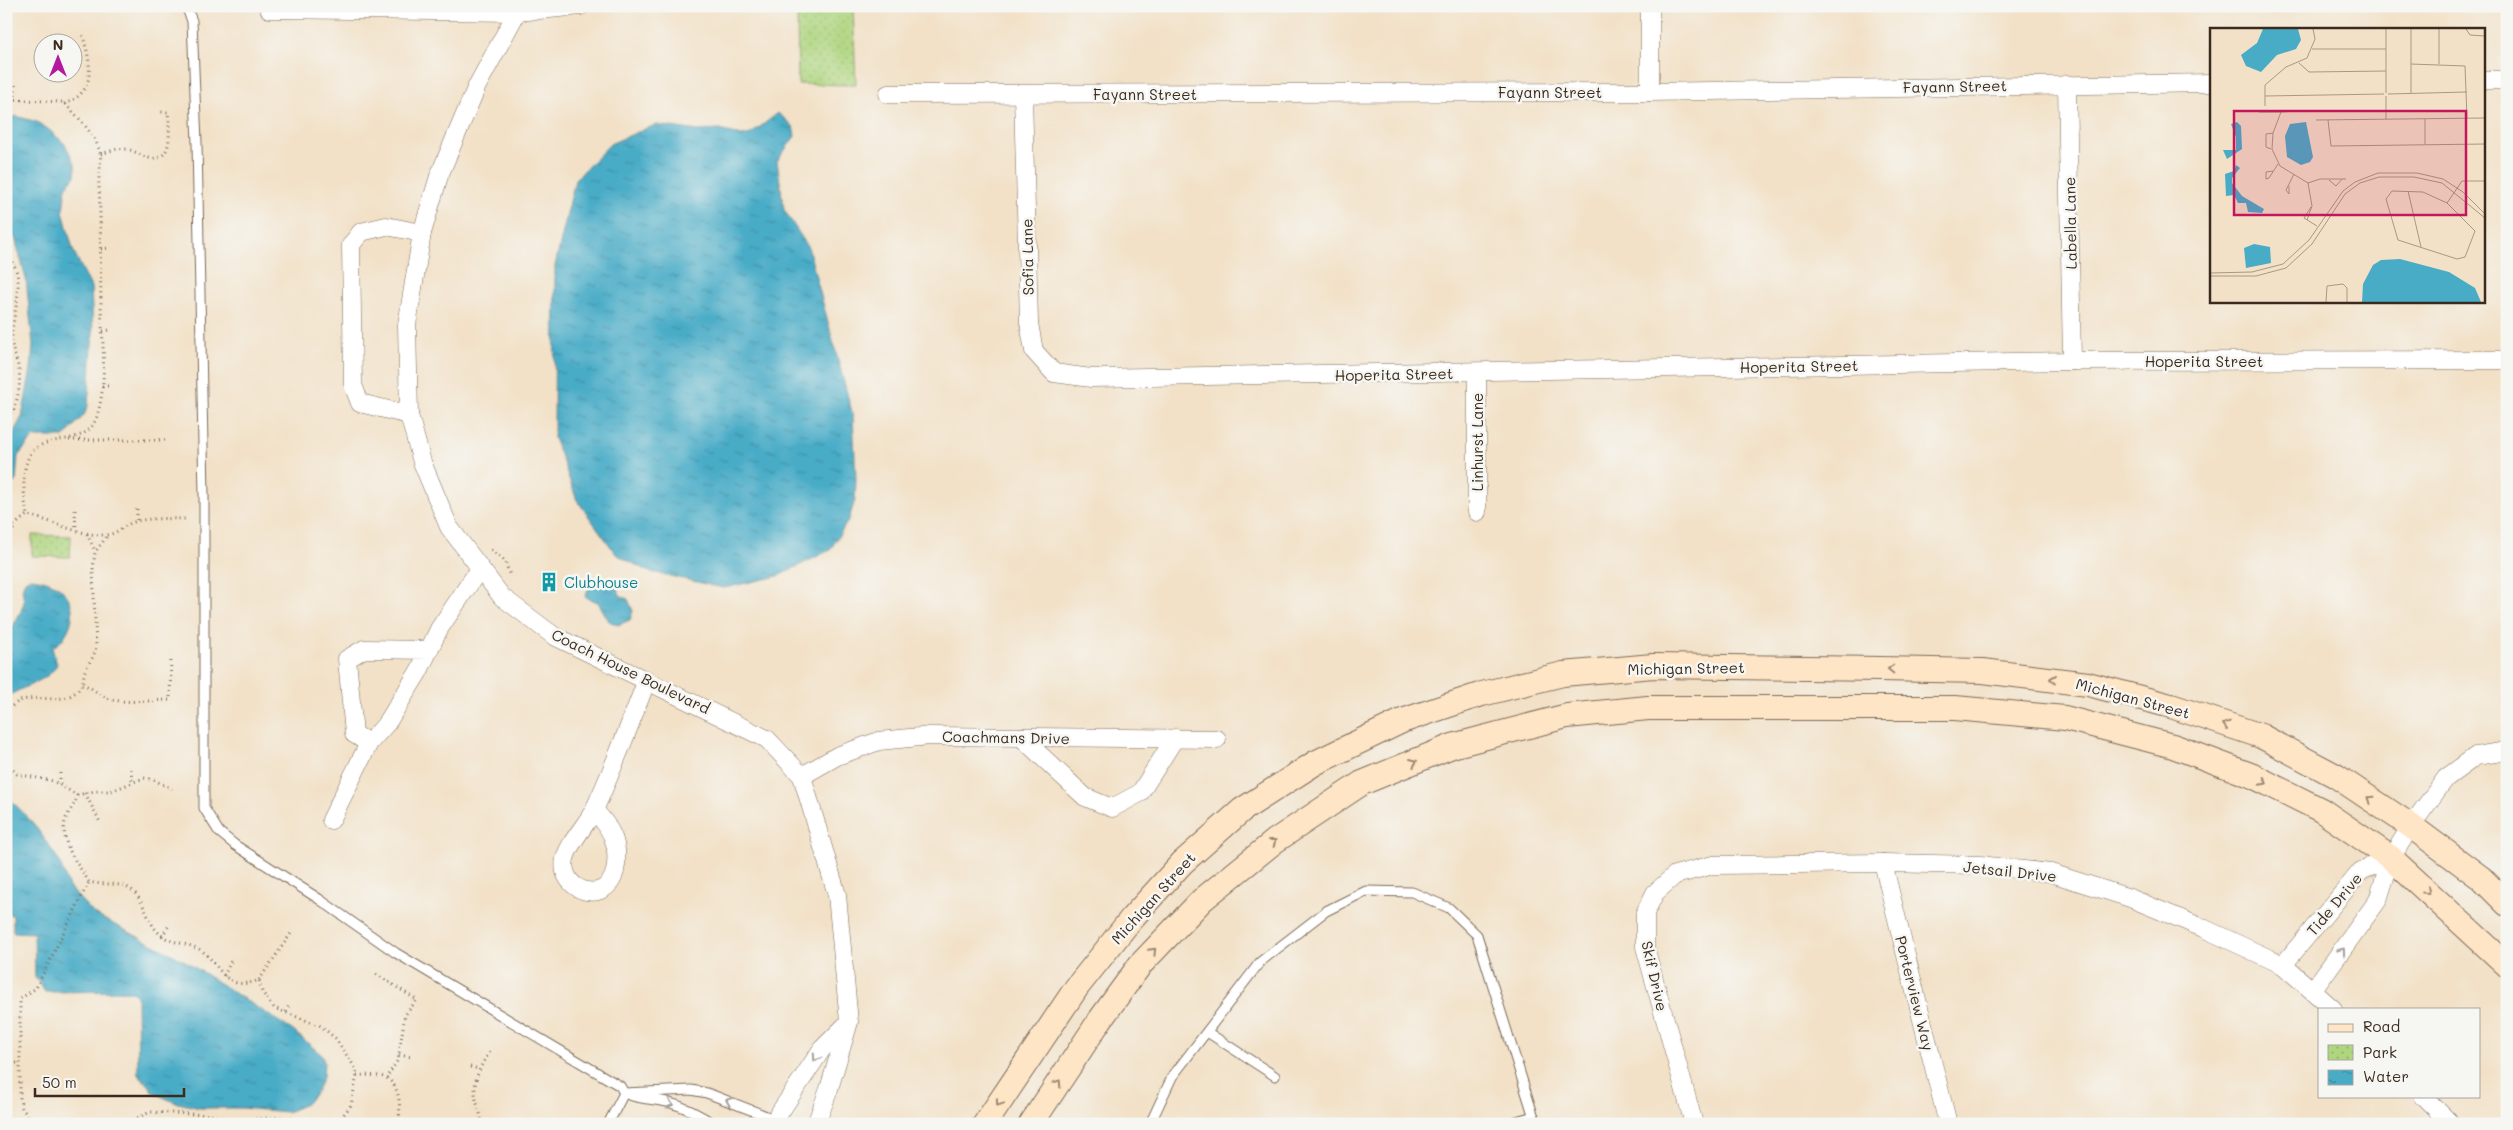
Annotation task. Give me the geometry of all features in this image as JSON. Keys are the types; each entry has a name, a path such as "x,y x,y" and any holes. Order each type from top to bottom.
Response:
{"street":[{"path":"269,9 516,12 581,6"},
{"path":"1650,6 1650,92"},
{"name":"Coach House Boulevard","path":"516,12 477,86 439,176 422,233 407,325 409,415 422,462 449,527 502,597 554,636 767,738 802,776 837,895 849,1022 829,1089 816,1124"},
{"path":"2486,80 2507,80"},
{"name":"Fayann Street","path":"888,94 1650,92 2210,83"},
{"name":"Labella Lane","path":"2067,84 2072,361"},
{"name":"Sofia Lane","path":"1023,95 1029,323 1034,351 1054,373 1091,378"},
{"path":"409,415 360,403 353,385 351,245 362,232 386,226 422,233"},
{"name":"Hoperita Street","path":"1091,378 2072,361 2507,360"},
{"name":"Linhurst Lane","path":"1476,372 1477,512"},
{"path":"331,820 369,744 386,723 419,671 439,629 480,568"},
{"path":"369,744 354,734 347,659 364,649 429,650"},
{"name":"Michigan Street","path":"985,1124 1077,987 1132,918 1182,863 1242,810 1315,763 1402,721 1482,694 1562,674 1653,666 1880,669 1983,671 2088,684 2171,706 2261,736 2336,776 2411,826 2481,878 2507,904"},
{"path":"594,810 647,680"},
{"path":"1032,1124 1100,1020 1140,965 1202,900 1275,840 1362,783 1452,746 1568,716 1648,708 1956,708 2065,718 2173,746 2253,776 2321,810 2391,858 2507,965"},
{"name":"Coachmans Drive","path":"802,776 837,756 880,741 930,736 1217,738"},
{"path":"1021,737 1085,797 1112,808 1140,793 1175,738"},
{"path":"2391,858 2411,826 2446,778 2476,756 2507,751"},
{"name":"Tide Drive","path":"2283,965 2361,870 2391,858"},
{"name":"Tide Drive","path":"2313,990 2378,900 2391,858"},
{"name":"Jetsail Drive","path":"1713,865 1883,863 1980,865 2050,873 2130,898 2203,928 2283,965 2331,1008"},
{"name":"Porterview Way","path":"1883,863 1948,1124"},
{"name":"Skif Drive","path":"1694,1124 1645,948 1645,913 1655,893 1675,875 1713,865"},
{"path":"776,1122 822,1049 849,1022"},
{"path":"2425,1098 2451,1124"}],"lane":[{"path":"186,6 192,21 193,30 199,210 204,519 204,808 219,832 235,845 319,899 396,953 620,1086 624,1093 643,1100 669,1102 699,1114 714,1124"},
{"path":"1150,1124 1172,1078 1260,962 1326,911 1366,891 1412,892 1449,908 1476,935 1535,1120 1506,1124"},
{"path":"1207,1032 1275,1076"},
{"path":"624,1093 699,1091 776,1122"},
{"path":"608,1124 624,1093"}],"path":[{"path":"64,104 81,95 89,76 91,68 89,55 82,34"},
{"path":"15,85 15,99"},
{"path":"6,99 51,100 64,104 80,120 98,145 101,154 98,174 101,249 100,287 104,352 102,386 96,417 92,426 69,440"},
{"path":"101,154 126,148 150,158 159,157 166,152 169,135 168,112 158,112"},
{"path":"101,249 109,248"},
{"path":"6,254 13,264 19,291 13,319 12,338 19,370 18,395 13,412 6,416"},
{"path":"103,331 110,330"},
{"path":"102,386 110,386"},
{"path":"27,515 25,493 27,459 34,448 42,444 69,440 169,440"},
{"path":"76,510 76,530"},
{"path":"137,510 137,521"},
{"path":"6,543 14,528 27,515"},
{"path":"27,515 87,534 108,534 137,521 188,519"},
{"path":"6,532 14,528"},
{"path":"87,534 95,552"},
{"path":"6,714 18,701 24,698 54,700 77,691 82,684 86,669 95,656 96,647 92,579 95,552 108,534"},
{"path":"82,684 89,686 96,693 113,700 170,700 170,658"},
{"path":"6,763 18,774 53,781 77,795 111,791 132,781 149,779 172,789"},
{"path":"60,769 60,784"},
{"path":"132,769 132,781"},
{"path":"85,793 100,822"},
{"path":"77,795 67,814 64,834 73,856 89,882 101,885 109,883 132,890 162,936 198,949 224,976 240,983 258,980 292,932"},
{"path":"34,1124 22,1108 20,999 36,988 89,882"},
{"path":"162,936 170,924"},
{"path":"224,976 231,961"},
{"path":"376,974 417,1000 406,1015 399,1055 386,1078"},
{"path":"258,980 267,1000 274,1008 321,1026 335,1038 351,1061 357,1075 351,1105 337,1120 328,1124"},
{"path":"286,1012 290,1003"},
{"path":"481,1124 475,1094 477,1072 491,1051"},
{"path":"399,1055 412,1057"},
{"path":"6,1063 20,1063"},
{"path":"470,1067 479,1069"},
{"path":"357,1075 386,1078 393,1085 397,1093 399,1105 398,1124"},
{"path":"130,1124 133,1120 150,1112 210,1115 240,1120 282,1117 291,1118 302,1124"},
{"path":"337,1120 350,1124"}],"green space":[{"path":"797,6 853,6 856,85 798,84"},
{"path":"32,535 71,536 70,557 32,556"}],"water":[{"path":"778,113 793,126 795,136 777,161 784,210 808,247 853,416 855,500 849,519 830,550 778,576 724,588 647,571 616,554 577,500 554,438 555,266 575,180 610,144 657,125 698,131 720,130 743,136 751,134"},
{"path":"16,116 37,122 48,129 65,144 75,164 75,176 66,187 63,211 73,250 91,287 93,332 88,406 84,415 64,437 34,437 18,456 16,481 6,490 6,438 11,437 22,417 31,369 33,345 26,279 15,238 6,223 6,119"},
{"path":"30,578 54,584 63,591 69,599 72,608 72,618 61,641 52,648 57,664 53,670 41,680 6,698 6,640 24,602 22,588 25,581"},
{"path":"595,584 599,586 605,584 618,589 620,595 628,599 633,611 630,620 618,625 609,621 598,602 585,597 589,587"},
{"path":"6,795 34,824 58,859 69,887 94,914 185,961 292,1030 322,1055 324,1062 323,1077 317,1091 306,1104 287,1112 242,1108 200,1108 174,1102 152,1092 150,1086 138,1075 137,996 132,991 45,992 35,977 34,933 13,932 13,915 6,914"}],"place":[{"name":"Clubhouse","path":"549,582"}]}
